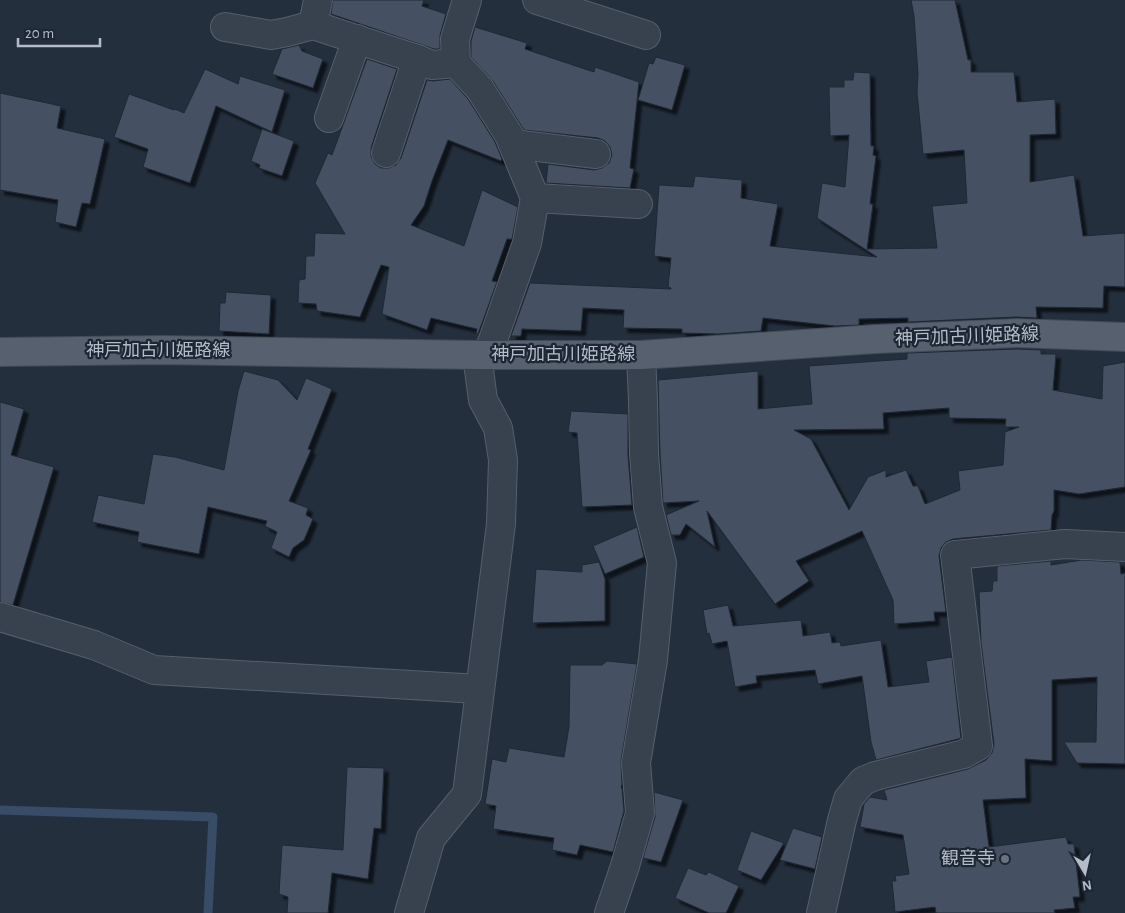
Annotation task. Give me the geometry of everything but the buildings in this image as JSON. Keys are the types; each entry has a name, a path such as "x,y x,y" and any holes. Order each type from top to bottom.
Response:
{"main road":[{"name":"神戸加古川姫路線","path":"0,352 162,350 640,355 1017,333 1125,337"}],"street":[{"path":"409,913 431,838 467,794 501,524 503,460 498,428 483,400 483,354 527,243 535,198 509,135 480,89 456,63 454,39 468,0"},
{"path":"537,0 646,35"},
{"path":"225,26 271,35 287,32 315,13 357,39 432,64 456,63"},
{"path":"329,118 357,39"},
{"path":"386,153 417,58"},
{"path":"513,144 596,154"},
{"path":"535,198 638,204"},
{"path":"609,913 640,813 636,763 653,660 662,563 648,507 640,355"},
{"path":"821,913 848,799 863,781 875,776 964,754 978,746 955,555 1064,544 1125,548"},
{"path":"0,617 94,645 154,670 479,689"}],"waterway":[{"path":"0,810 213,817 208,913"}],"place":[{"name":"観音寺","path":"1005,859"}]}
